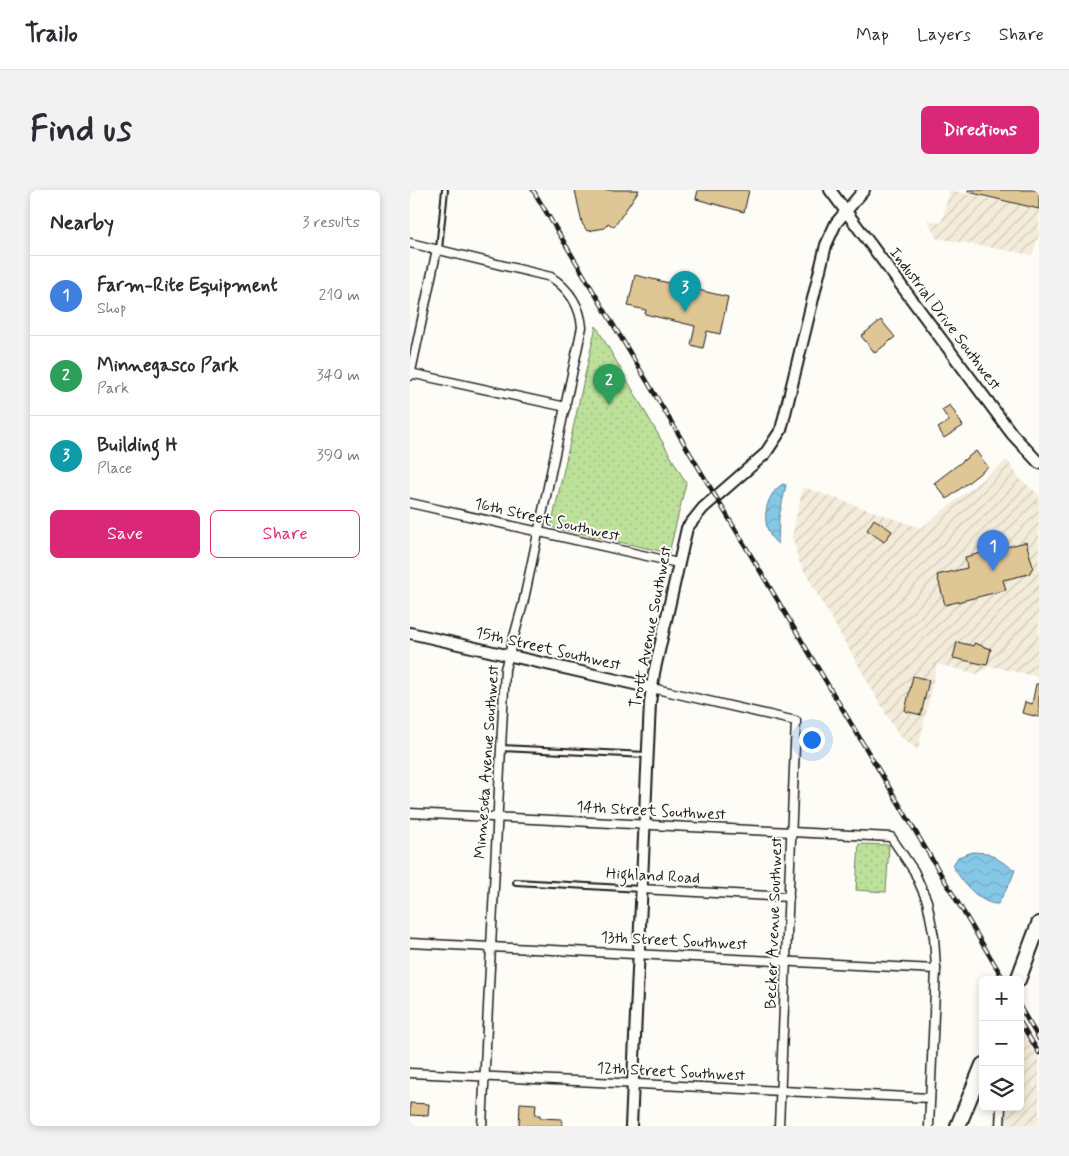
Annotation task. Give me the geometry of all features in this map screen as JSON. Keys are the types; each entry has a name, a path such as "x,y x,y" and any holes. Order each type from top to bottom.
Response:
{"highway":[{"path":"1020,976 1039,924"},
{"path":"958,1126 983,1066"}],"street":[{"name":"Industrial Drive Southwest","path":"830,190 1012,434 1039,463"},
{"name":"Trott Avenue Southwest","path":"631,1126 647,755 652,688 678,563 687,528 696,514 765,454 781,430 826,245 836,223 845,210 864,190"},
{"name":"Minnesota Avenue Southwest","path":"410,243 551,277 564,286 580,311 582,327 524,604 505,669 482,1126"},
{"path":"438,249 410,374 566,408"},
{"name":"16th Street Southwest","path":"410,503 678,563"},
{"name":"15th Street Southwest","path":"410,633 796,722"},
{"name":"Becker Avenue Southwest","path":"779,1126 796,722"},
{"name":"14th Street Southwest","path":"410,813 891,837 914,871 927,901 934,937 936,969"},
{"name":"Highland Road","path":"641,889 789,897"},
{"name":"13th Street Southwest","path":"410,943 786,960 936,969"},
{"path":"929,1126 936,969"},
{"name":"12th Street Southwest","path":"410,1073 930,1098"},
{"path":"1000,1111 1000,1126"}],"lane":[{"path":"438,249 445,190"},
{"path":"500,748 647,755"},
{"name":"Highland Road","path":"516,882 641,889"}],"shaded area":[{"path":"950,190 1039,209 1039,235 1032,255 936,238 928,220 941,223"},
{"path":"1007,460 1020,479 1039,495 1039,677 990,666 977,674 937,664 918,750 898,735 799,562 792,536 803,487 921,528"},
{"path":"1024,1036 1039,1060 1039,1126 994,1126 994,1111 1024,1111"}],"green space":[{"path":"596,326 686,483 669,553 551,527"},
{"path":"859,844 889,845 886,892 856,890"}],"water":[{"path":"783,484 786,485 779,517 778,544 768,530 766,513 771,496"},
{"path":"973,852 988,853 1015,870 998,904 985,901 979,897 967,886 954,868 953,865 958,857"}],"building":[{"path":"575,190 639,190 614,227 608,223 605,228 587,231 582,223"},
{"path":"698,190 749,190 744,212 696,199"},
{"path":"968,190 1039,190 1039,209 968,192"},
{"path":"635,275 728,297 720,334 707,331 703,348 691,345 695,326 645,314 646,310 628,306"},
{"path":"881,320 895,337 875,353 861,336"},
{"path":"950,405 963,426 944,438 938,428 949,421 942,410"},
{"path":"976,451 988,467 947,499 934,483"},
{"path":"874,519 892,531 884,542 867,530"},
{"path":"1026,542 1033,567 1029,574 1003,580 1006,590 945,605 937,575 967,568 965,557"},
{"path":"957,642 974,646 974,643 991,649 987,665 953,658"},
{"path":"913,676 929,680 921,715 905,711"},
{"path":"1036,684 1039,684 1039,717 1022,713 1025,702 1032,704"},
{"path":"410,1103 429,1104 428,1116 410,1115"},
{"path":"520,1103 536,1104 535,1115 540,1115 540,1118 562,1119 562,1126 519,1126"}],"railway":[{"path":"533,190 1002,976"},
{"path":"1024,1014 1039,1039"},
{"path":"1024,1029 1039,1053"}],"place":[{"name":"Building H","path":"685,312"},
{"name":"Minnegasco Park","path":"609,405"},
{"name":"Farm-Rite Equipment","path":"993,571"}]}
